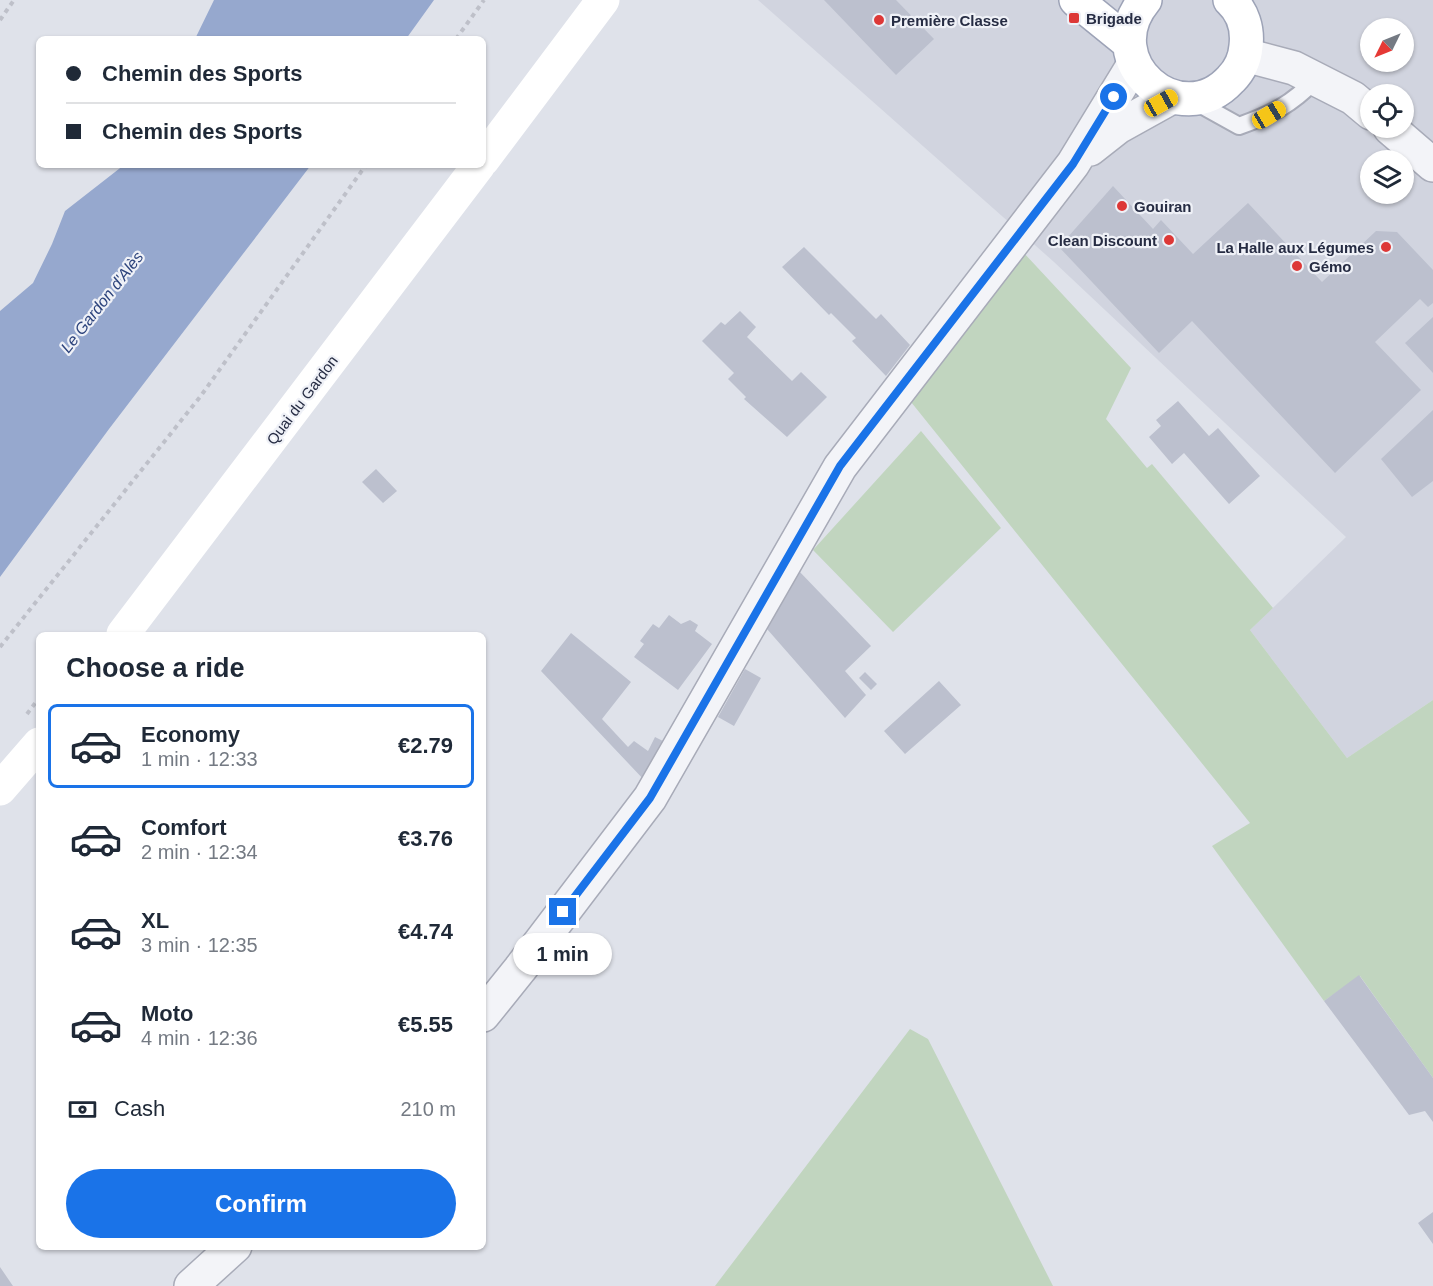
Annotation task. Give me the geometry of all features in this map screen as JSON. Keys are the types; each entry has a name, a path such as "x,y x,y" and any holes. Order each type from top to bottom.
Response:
{"main road":[{"path":"486,156 603,0"},
{"path":"1076,0 1131,53 1143,78 1156,90 1181,98 1209,95 1225,86 1238,72 1245,55 1247,37 1237,10"},
{"path":"1131,53 1131,26 1137,9 1145,0"},
{"name":"Quai du Gardon","path":"125,632 477,168"},
{"path":"0,789 36,747"}],"street":[{"path":"1237,10 1305,74"},
{"path":"486,1011 650,798 840,466 1073,164 1131,53"},
{"path":"1245,55 1305,74 1360,104"},
{"path":"1073,164 1118,127 1181,98"},
{"path":"1402,138 1433,165"},
{"path":"191,1286 231,1250"}],"lane":[{"path":"1181,98 1239,126 1269,115 1298,98 1305,74"}],"path":[{"path":"0,20 14,0"},
{"path":"458,36 484,0"},
{"path":"0,647 200,398 364,168"}],"shaded area":[{"path":"758,0 1433,0 1433,700 1347,758 1250,630 1346,537 1054,262"}],"green space":[{"path":"1023,252 1131,368 1106,419 1147,468 1152,464 1273,608 1250,630 1347,758 1433,700 1433,1078 1360,976 1324,1001 1212,846 1250,823 911,402"},
{"path":"921,431 1001,528 893,632 813,550"},
{"path":"910,1029 928,1039 1053,1286 715,1286"}],"water":[{"path":"214,0 434,0 408,36 196,36"},
{"name":"Le Gardon d'Alès","path":"120,168 309,168 109,429 0,577 0,311 33,283 65,211"}],"building":[{"name":"Première Classe","path":"824,0 896,0 934,39 896,75"},
{"path":"1113,186 1153,229 1161,220 1193,254 1248,203 1322,282 1376,231 1397,232 1433,270 1433,303 1428,307 1420,299 1375,342 1421,390 1335,473 1192,321 1159,353 1059,247"},
{"path":"804,247 876,319 881,314 910,345 886,376 852,341 856,338 831,313 829,315 782,267"},
{"path":"740,311 756,327 747,337 792,381 801,372 827,397 787,437 744,399 746,397 728,379 734,373 702,341 721,322 725,325"},
{"path":"1433,317 1433,373 1405,343"},
{"path":"1178,401 1209,436 1218,428 1260,476 1229,504 1184,453 1172,464 1149,437 1161,426 1156,420"},
{"path":"1433,410 1433,481 1412,497 1381,459"},
{"path":"376,469 397,491 383,503 362,482"},
{"path":"798,570 871,646 845,671 866,695 845,718 767,629"},
{"path":"669,615 681,624 690,620 698,625 695,631 712,644 678,690 634,657 644,644 640,641 653,624 659,628"},
{"path":"571,633 631,682 602,719 628,747 634,741 648,751 655,737 667,743 646,782 541,671"},
{"path":"745,669 761,678 734,726 718,717"},
{"path":"865,672 877,684 871,690 859,678"},
{"path":"939,681 961,705 905,754 884,731"},
{"path":"1359,975 1433,1078 1433,1122 1425,1111 1409,1115 1324,1001"},
{"path":"1433,1212 1433,1244 1418,1223"},
{"path":"0,1267 13,1286 0,1286"}],"place":[{"name":"Brigade","path":"1074,18"},
{"name":"Première Classe","path":"879,20"},
{"name":"Gouiran","path":"1122,206"},
{"name":"Clean Discount","path":"1169,240"},
{"name":"La Halle aux Légumes","path":"1386,247"},
{"name":"Gémo","path":"1297,266"}],"route":[{"path":"563,912 650,798 840,466 1073,164 1114,97"}]}
